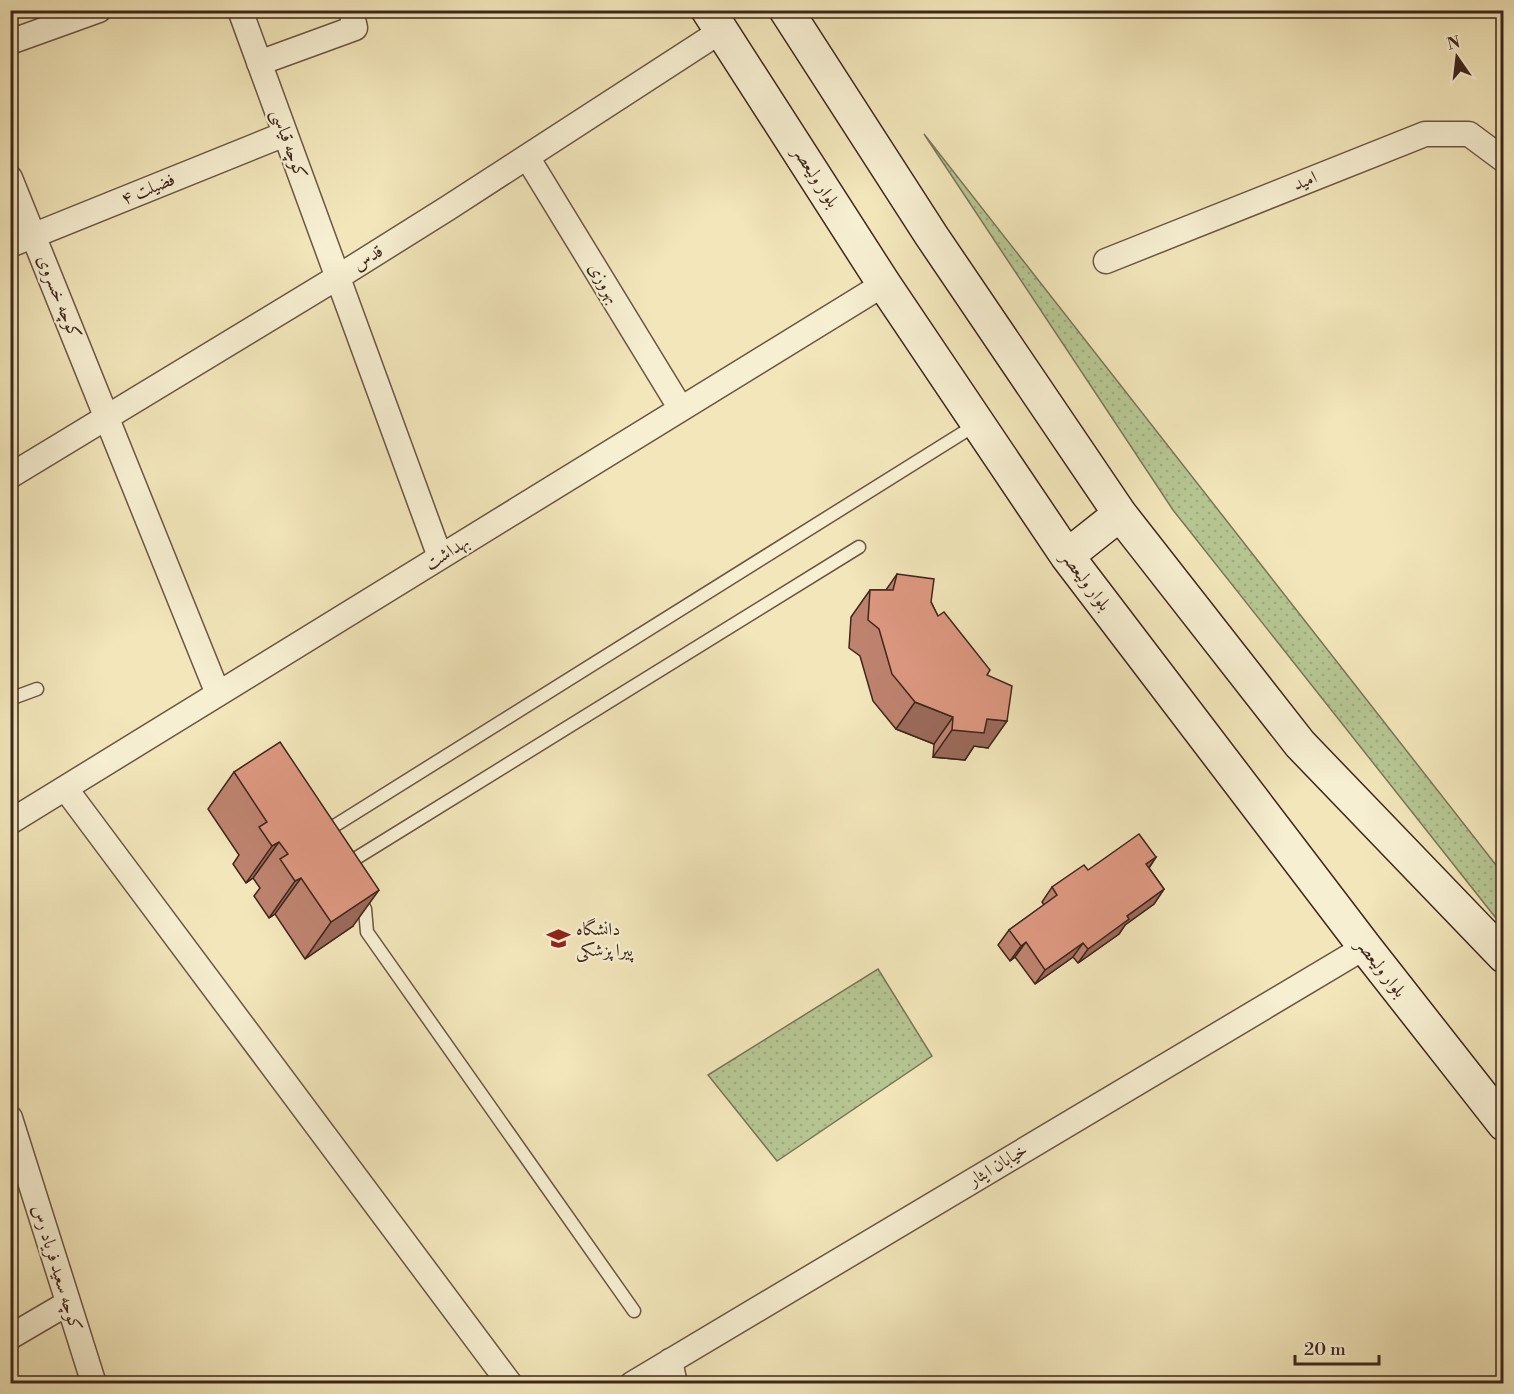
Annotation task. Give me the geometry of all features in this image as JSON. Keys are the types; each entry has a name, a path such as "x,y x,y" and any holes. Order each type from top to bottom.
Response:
{"main road":[{"path":"786,10 931,235 1120,514 1300,744 1503,956"},
{"name":"بلوار ولیعصر","path":"714,21 884,284 1067,556 1503,1124"},
{"path":"1067,556 1120,514"}],"street":[{"path":"10,42 99,10"},
{"name":"کوچه قیاسی","path":"240,10 440,557"},
{"path":"259,63 355,28 351,10"},
{"name":"قدس","path":"10,476 338,277 527,157 714,21"},
{"name":"فضیلت ۴","path":"10,245 285,134"},
{"name":"امید","path":"1106,261 1425,134 1469,134 1503,159"},
{"name":"بهروزی","path":"527,157 681,409"},
{"name":"کوچه خسروی","path":"10,178 218,694"},
{"name":"بهداشت","path":"10,822 884,284"},
{"path":"65,788 510,1383"},
{"name":"خیابان ایثار","path":"632,1383 672,1372 1365,947"},
{"name":"کوچه سعید فریاد رس","path":"10,1118 94,1383"},
{"path":"10,1337 68,1303"}],"lane":[{"path":"327,842 322,833 978,423"},
{"path":"634,1311 367,932 365,909 345,873 859,547"},
{"path":"10,699 37,689"}],"green space":[{"path":"924,134 1503,874 1503,927 1173,510"},
{"path":"878,969 932,1056 777,1161 708,1075"}],"building":[{"path":"897,574 934,579 931,602 938,616 944,612 990,670 987,675 1012,686 1007,721 987,719 984,733 952,730 953,717 915,702 892,674 879,629 868,620 870,590 893,590"},
{"path":"280,742 379,890 331,922 301,878 295,881 280,859 288,854 279,842 272,846 259,827 267,822 234,772"},
{"path":"1139,834 1156,857 1146,864 1164,889 1127,916 1129,919 1088,949 1083,943 1045,970 1026,942 1021,946 1009,930 1057,895 1052,887 1084,865 1088,870"}],"place":[{"name":"دانشگاه پیرا پزشکی","path":"558,939"}]}
